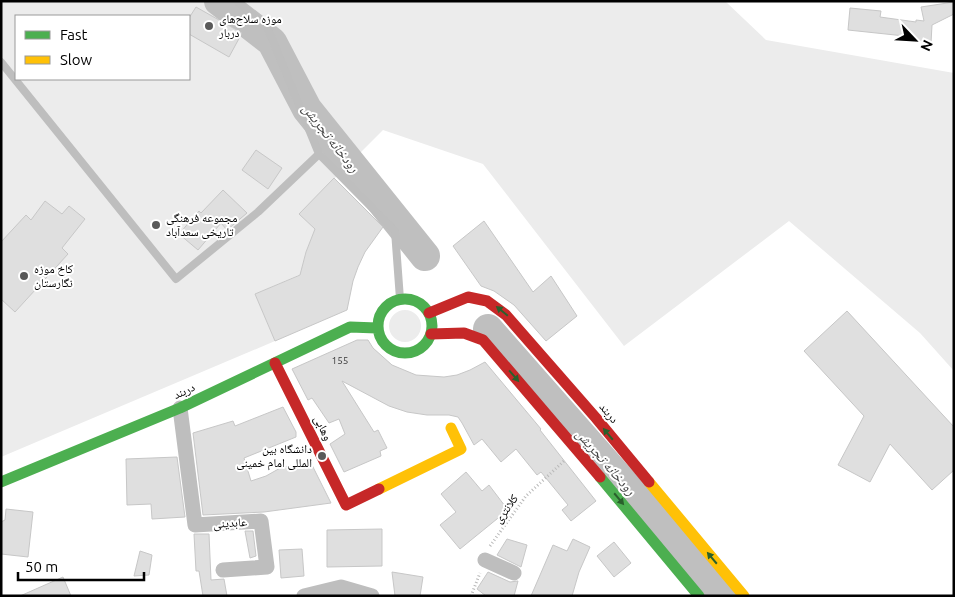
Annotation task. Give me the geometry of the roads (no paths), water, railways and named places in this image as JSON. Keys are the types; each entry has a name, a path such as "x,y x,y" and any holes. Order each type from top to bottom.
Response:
{"main road":[{"name":"دربند","path":"429,313 468,297 486,301 506,315 596,418 744,596"},
{"path":"400,299 408,299 416,301 429,313 432,320 431,334 421,348 406,354 397,353 383,343 377,328 378,320 386,306 400,299"},
{"name":"دربند","path":"1,482 180,408 350,327 377,328"},
{"path":"431,334 462,332 473,334 482,340 578,449 699,596"},
{"name":"وهابی","path":"275,363 346,505 461,449 451,428"}],"street":[{"name":"عابدینی","path":"180,408 196,525 261,521 268,566 224,570"},
{"path":"485,560 514,573"},
{"path":"304,596 341,587 372,596"}],"lane":[{"path":"237,1 268,29 319,154 395,231 400,299"},
{"path":"1,62 15,79"},
{"path":"16,80 176,279 258,212 319,154"}],"waterway":[{"name":"رودخانه تجریش","path":"219,1 272,42 307,109 425,256"},
{"name":"رودخانه تجریش","path":"488,329 723,596"}],"place":[{"name":"موزه سلاح‌های دربار","path":"209,26"},
{"name":"مجموعه فرهنگی تاریخی سعدآباد","path":"156,225"},
{"name":"کاخ موزه نگارستان","path":"24,276"},
{"name":"دانشگاه بین المللی امام خمینی","path":"322,456"}]}
